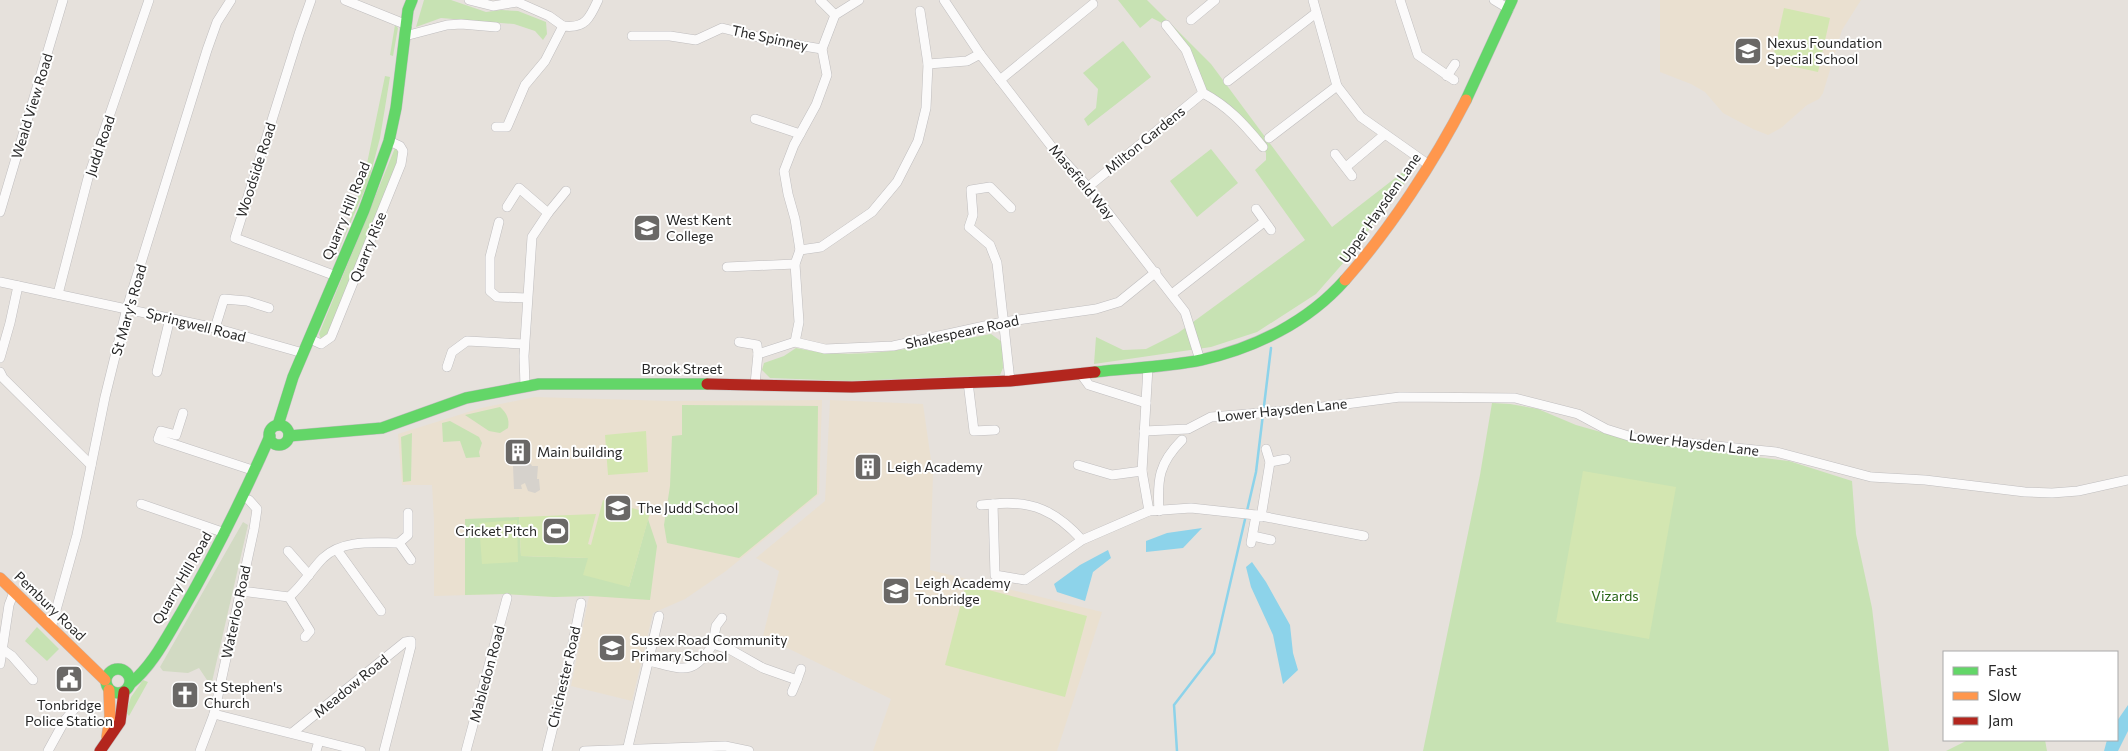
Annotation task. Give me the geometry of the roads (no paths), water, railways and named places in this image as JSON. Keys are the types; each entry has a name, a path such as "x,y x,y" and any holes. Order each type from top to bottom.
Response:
{"main road":[{"name":"Quarry Hill Road","path":"278,425 303,353 364,210 389,141 396,108 408,10 412,0"},
{"name":"Upper Haysden Lane","path":"1081,374 1200,360 1240,349 1286,328 1334,293 1370,252 1458,116 1510,5"},
{"name":"Brook Street","path":"289,436 392,426 466,398 525,386 580,384 755,384 852,387 1010,381 1081,374"},
{"path":"278,425 286,428 289,436 286,442 279,445 274,443 270,436 273,428 278,425"},
{"name":"Quarry Hill Road","path":"127,688 145,672 225,533 270,436"},
{"name":"Quarry Hill Road","path":"235,514 249,500 279,445"},
{"name":"Pembury Road","path":"0,578 80,656 108,680"},
{"path":"108,680 123,670 154,657"},
{"path":"100,751 120,722 129,675 123,670"},
{"path":"108,680 116,693 127,688"},
{"path":"107,739 110,718 108,680"}],"street":[{"name":"Weald View Road","path":"0,212 63,0"},
{"name":"Judd Road","path":"58,294 88,178 149,0"},
{"name":"St Mary's Road","path":"51,628 77,535 127,308 207,50 217,22 231,0"},
{"name":"Woodside Road","path":"311,0 235,238 336,276"},
{"path":"345,0 406,31 461,24 496,27"},
{"path":"469,0 493,6 517,1 549,16 563,26 574,26 585,22 590,18 598,0"},
{"path":"820,0 835,15"},
{"path":"758,354 795,342 799,322 795,264 800,250 784,172 800,134 816,105 827,75 822,49 835,15 857,0"},
{"name":"Masefield Way","path":"944,0 980,54 1055,151 1088,187 1172,294 1188,318 1200,360"},
{"path":"1191,20 1215,0"},
{"path":"1313,0 1337,86 1361,117 1428,165"},
{"path":"1400,0 1418,55 1450,78 1455,64"},
{"path":"1494,0 1510,5"},
{"path":"1000,80 1094,4"},
{"path":"800,250 822,247 872,212 897,182 918,142 926,108 928,64 920,11"},
{"path":"1228,81 1316,13"},
{"path":"1166,25 1186,50 1203,94 1221,103 1243,123 1263,147"},
{"path":"496,127 509,130 525,85 545,61 563,26"},
{"name":"The Spinney","path":"632,36 670,36 696,40 722,28 778,42 822,49"},
{"path":"928,64 967,61 980,54"},
{"path":"1269,138 1337,86"},
{"name":"Milton Gardens","path":"1088,187 1203,94"},
{"path":"755,119 800,134"},
{"path":"1346,167 1384,135"},
{"name":"Quarry Rise","path":"310,340 321,344 331,336 397,173 403,151 400,146 389,141"},
{"path":"1335,154 1352,176"},
{"path":"1010,381 997,263 990,245 970,227 973,215 967,189 990,187 1011,208"},
{"path":"506,207 519,188 548,213"},
{"path":"525,386 526,298 532,237 566,191"},
{"path":"1256,209 1270,230"},
{"path":"499,222 490,257 490,292 497,297 526,298"},
{"path":"1172,294 1264,222"},
{"path":"727,267 795,264"},
{"name":"Shakespeare Road","path":"795,342 825,349 893,346 1003,322 1096,309 1119,302 1156,272"},
{"name":"Springwell Road","path":"0,282 215,328 303,353"},
{"path":"0,358 18,286"},
{"path":"215,328 224,299 247,301 269,308"},
{"path":"157,372 170,318"},
{"path":"448,367 452,352 467,341 524,344"},
{"path":"739,342 758,345 755,384"},
{"path":"1148,367 1142,471 1149,511"},
{"path":"0,372 3,378 91,465"},
{"path":"1081,374 1089,385 1146,403"},
{"path":"968,382 974,431 995,430"},
{"name":"Lower Haysden Lane","path":"1144,431 1188,429 1211,417 1400,397 1515,398 1578,414 1606,429 1635,438 1776,452 1871,477 1926,480 2025,492 2052,493 2078,491 2128,480"},
{"path":"183,413 176,436 161,431 158,439 255,471"},
{"path":"1159,511 1158,485 1163,464 1170,452 1182,440"},
{"path":"1266,449 1270,462 1259,516 1252,539 1271,540"},
{"path":"1270,462 1286,459"},
{"path":"1078,465 1112,475 1142,471"},
{"name":"Waterloo Road","path":"200,751 214,714 242,591 257,509 249,500"},
{"path":"981,505 1015,502 1037,506 1070,527 1082,540"},
{"path":"141,504 225,533"},
{"path":"993,504 995,575 1025,580 1082,540 1149,511 1191,508 1259,516 1364,536"},
{"path":"242,591 290,597 303,585 325,557 337,550 356,543 399,543 408,535 408,513"},
{"path":"399,543 410,560"},
{"path":"337,550 381,611"},
{"path":"288,551 310,575"},
{"path":"0,664 9,605 14,592"},
{"path":"290,597 310,631 305,637"},
{"name":"Mabledon Road","path":"466,751 507,598"},
{"name":"Chichester Road","path":"547,751 569,662 581,603"},
{"path":"627,751 659,616"},
{"path":"649,661 676,668 691,668 703,660 713,644 716,626 722,618"},
{"name":"Meadow Road","path":"292,733 405,642 411,641 412,646 384,751"},
{"path":"713,644 731,650 763,668 797,680"},
{"path":"2,649 12,656 33,680"},
{"path":"792,692 801,669"},
{"path":"48,751 65,720 76,707"},
{"path":"214,714 361,751"},
{"path":"316,751 319,741"},
{"path":"584,751 627,751 725,746 748,751"}],"water":[{"path":"1202,528 1183,548 1146,552 1146,541 1167,533"},
{"path":"1108,550 1111,558 1093,572 1085,601 1057,592 1054,584 1080,565"},
{"path":"1252,562 1266,582 1290,625 1293,653 1298,670 1283,684 1273,635 1251,587 1246,567"},
{"path":"2128,705 2128,731 2118,751 2104,751 2107,741 2118,741 2118,720"}],"waterway":[{"path":"1177,751 1174,705 1214,653 1256,472 1271,348"}],"place":[{"name":"Nexus Foundation Special School","path":"1748,51"},
{"name":"West Kent College","path":"647,228"},
{"name":"Main building","path":"518,452"},
{"name":"Leigh Academy","path":"868,467"},
{"name":"The Judd School","path":"618,508"},
{"name":"Cricket Pitch","path":"556,531"},
{"name":"Leigh Academy Tonbridge","path":"896,591"},
{"name":"Sussex Road Community Primary School","path":"612,648"},
{"name":"Tonbridge Police Station","path":"69,679"},
{"name":"St Stephen's Church","path":"185,695"}],"park label":[{"name":"Vizards","path":"1615,596"}]}
